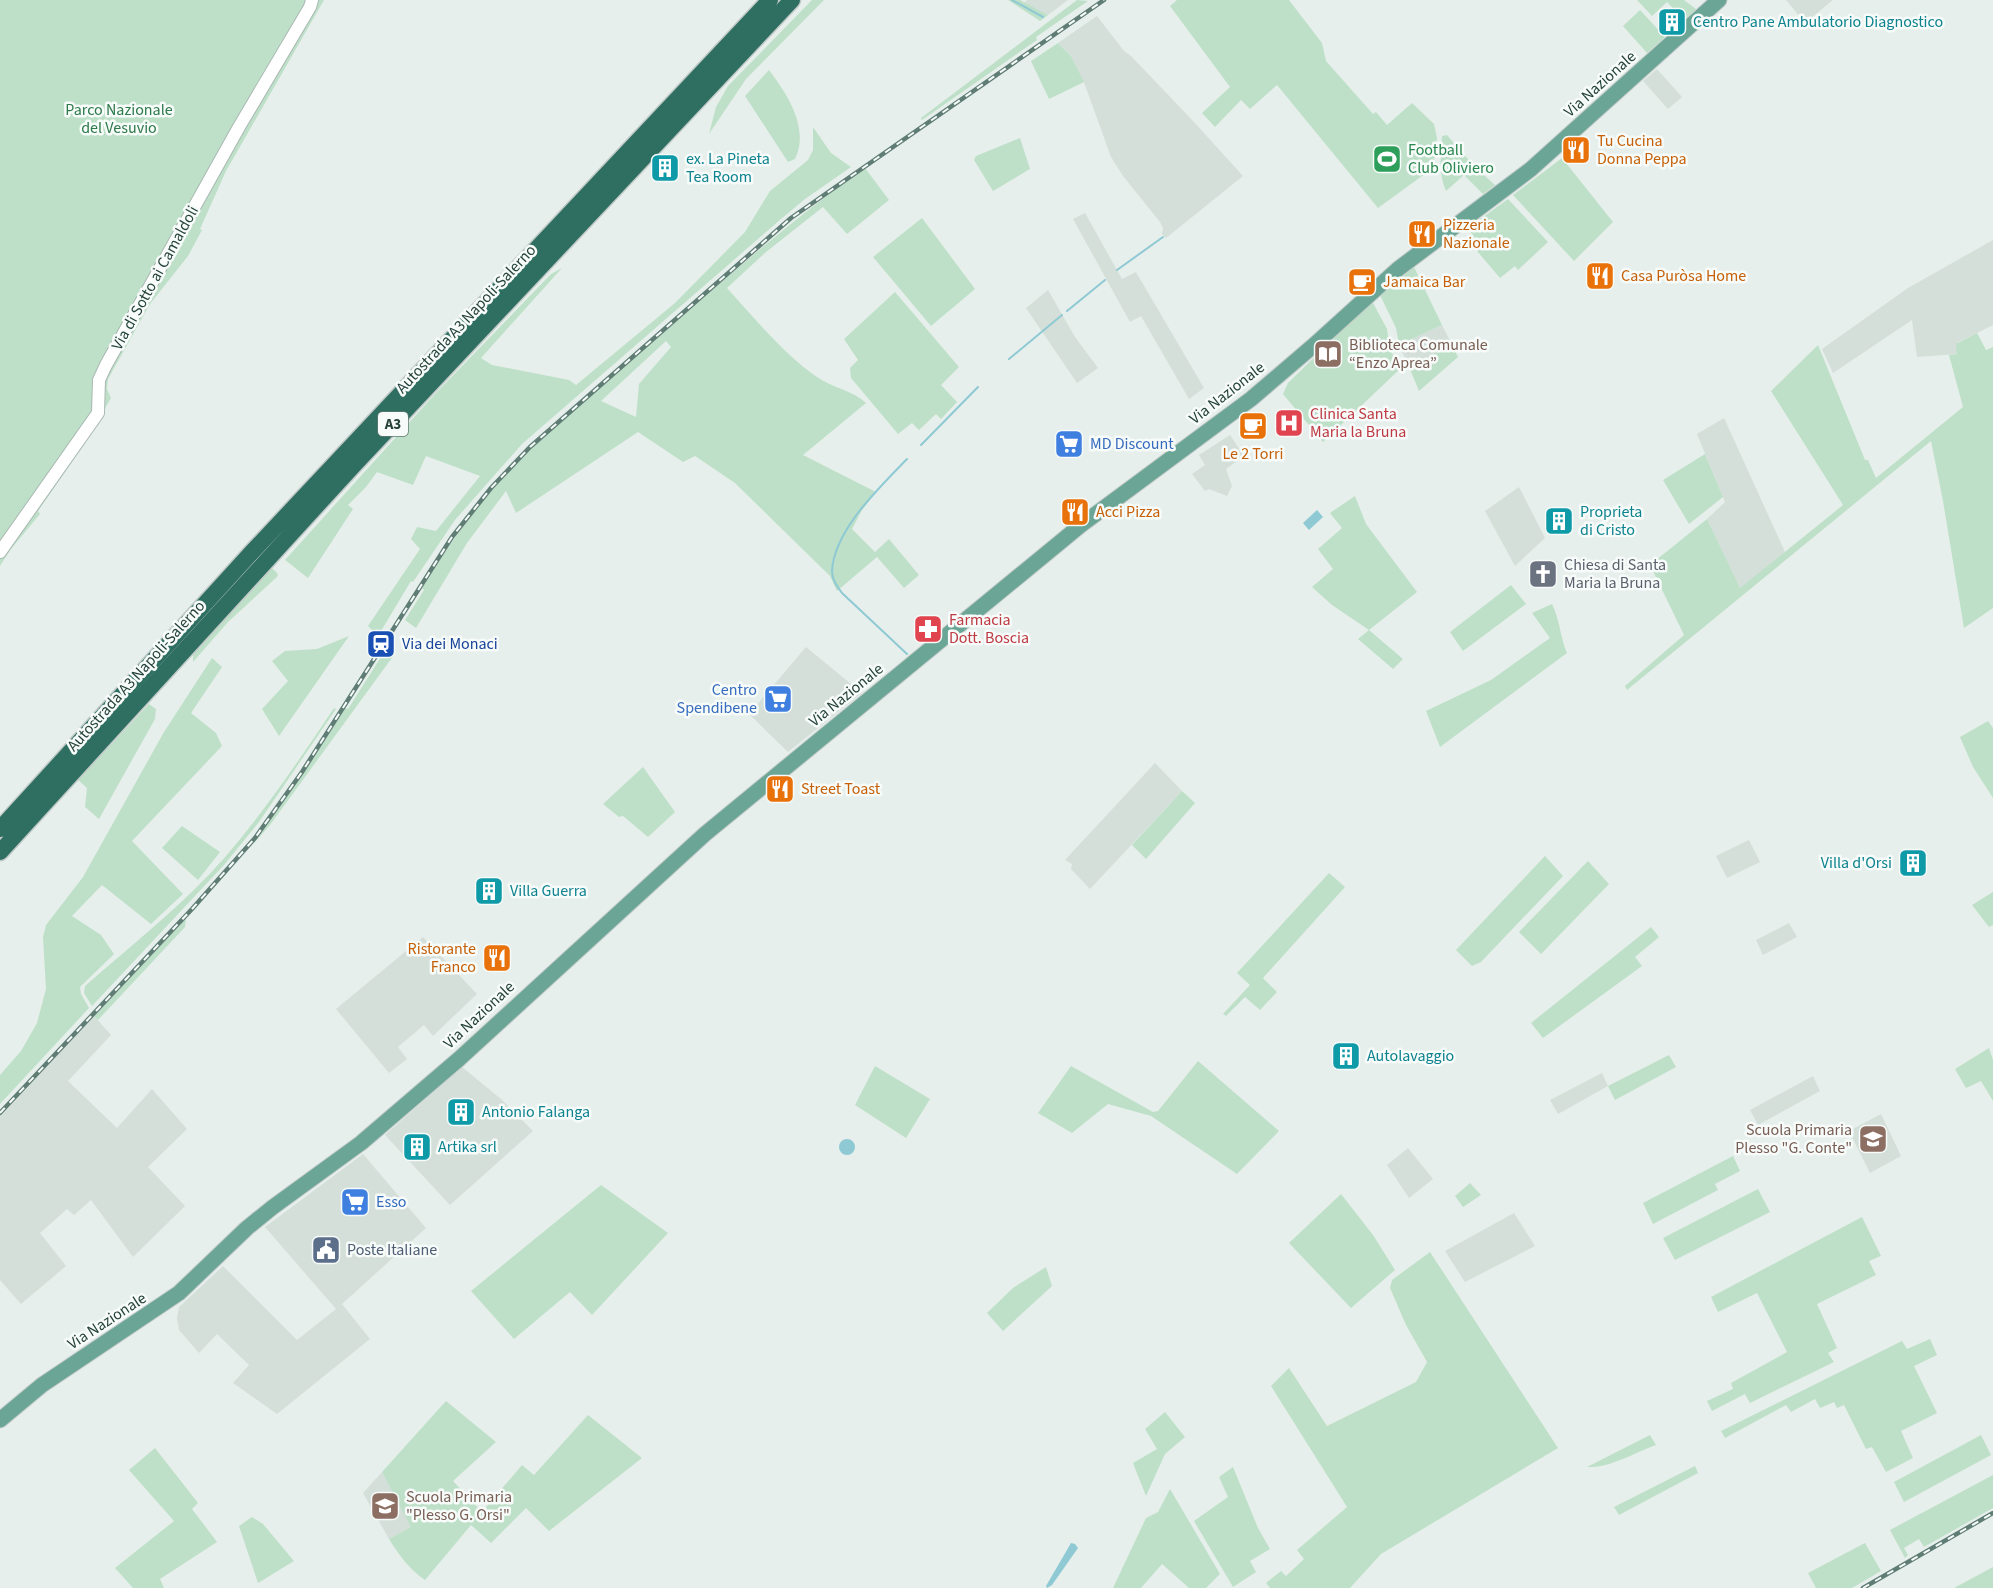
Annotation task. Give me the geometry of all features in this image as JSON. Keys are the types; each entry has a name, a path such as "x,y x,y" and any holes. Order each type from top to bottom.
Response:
{"highway":[{"name":"Autostrada A3 Napoli-Salerno","path":"0,829 252,552 770,0"},
{"name":"Autostrada A3 Napoli-Salerno","path":"0,852 354,465 792,0"}],"main road":[{"name":"Via Nazionale","path":"0,1420 50,1380 172,1299 273,1206 361,1143 459,1059 688,848 1081,525 1251,399 1398,269 1531,170 1719,0"}],"street":[{"name":"Via di Sotto ai Camaldoli","path":"0,552 98,412 99,380 106,365 312,0"}],"shaded area":[{"path":"1027,0 1068,0 1048,15 1024,3"},
{"path":"1786,0 1833,0 1805,23"},
{"path":"1097,16 1124,51 1243,176 1166,238 1162,234 1163,228 1160,222 1123,176 1111,157 1085,85 1071,56 1058,43"},
{"path":"1657,69 1682,97 1668,109 1643,81"},
{"path":"1085,213 1122,279 1136,272 1204,388 1189,399 1141,316 1130,322 1073,219"},
{"path":"1993,240 1993,325 1957,343 1957,354 1917,357 1912,320 1833,373 1822,349 1908,288"},
{"path":"1048,290 1075,337 1098,368 1077,383 1026,308"},
{"path":"1442,325 1452,345 1409,367 1399,345"},
{"path":"1724,418 1785,552 1740,589 1707,519 1725,502 1697,434"},
{"path":"1230,435 1244,456 1226,469 1232,486 1227,496 1209,489 1205,491 1192,474 1205,465 1199,455"},
{"path":"1519,487 1545,538 1515,566 1485,511"},
{"path":"806,647 862,693 788,752 749,714"},
{"path":"1155,763 1182,791 1090,889 1071,869 1072,864 1065,860"},
{"path":"1749,840 1760,862 1727,878 1716,856"},
{"path":"1789,923 1797,937 1763,955 1756,940"},
{"path":"423,937 477,994 433,1036 424,1025 398,1047 407,1059 389,1073 336,1009"},
{"path":"94,1016 111,1035 68,1081 117,1128 152,1089 187,1129 148,1167 185,1206 133,1257 91,1200 74,1215 67,1209 40,1233 66,1266 21,1304 0,1280 0,1117"},
{"path":"462,1067 501,1099 533,1131 450,1205 385,1135"},
{"path":"1602,1073 1608,1086 1558,1114 1550,1100"},
{"path":"1813,1076 1820,1091 1758,1125 1750,1110"},
{"name":"Scuola Primaria Plesso \"G. Conte\"","path":"1881,1114 1901,1156 1870,1173 1849,1131"},
{"path":"1408,1148 1433,1179 1409,1198 1387,1165"},
{"path":"363,1154 426,1228 342,1304 370,1339 277,1414 233,1383 249,1365 217,1334 199,1353 179,1330 177,1318 179,1307 223,1266 297,1340 336,1309 265,1227"},
{"path":"1514,1213 1535,1246 1465,1282 1445,1251"},
{"name":"Scuola Primaria \"Plesso G. Orsi\"","path":"382,1472 412,1527 389,1539 363,1493"}],"green space":[{"name":"Parco Nazionale del Vesuvio","path":"0,0 324,0 226,171 200,229 202,230 188,256 150,304 108,379 107,389 111,398 83,446 38,511 40,514 0,566"},
{"path":"812,0 824,0 746,79 709,134 716,107 728,86"},
{"path":"1008,0 1020,0 1048,15 1040,21"},
{"path":"1077,0 1088,1 1036,37 1037,40 922,120 921,118"},
{"path":"1177,0 1289,0 1322,43 1326,61 1373,114 1376,112 1387,125 1412,103 1434,124 1437,138 1433,168 1378,208 1277,85 1250,109 1241,100 1215,127 1202,113 1230,87 1170,6"},
{"path":"1637,0 1684,0 1696,9 1684,20 1667,2 1652,16"},
{"path":"1640,10 1665,37 1647,53 1623,26"},
{"path":"1058,43 1071,56 1084,82 1049,99 1031,61"},
{"path":"769,70 789,101 798,124 799,147 795,159 788,162 745,96"},
{"path":"813,127 831,153 851,167 781,219 522,444 455,520 413,582 411,581 378,636 368,626 420,549 411,539 417,527 436,531 480,476 426,456 413,485 377,472 348,505 353,509 308,578 285,560 434,395 551,274 562,268 481,358 492,365 569,380 576,385 675,303 745,232 770,191 808,160 813,150"},
{"path":"1447,135 1474,166 1495,185 1483,194 1464,175 1446,191 1441,171 1441,157 1442,136"},
{"path":"1020,138 1030,169 993,191 974,160 976,156"},
{"path":"1562,158 1613,222 1574,261 1513,195"},
{"path":"865,168 889,200 847,234 823,207 766,252 727,288 770,335 805,368 823,381 855,395 866,403 803,455 876,492 862,510 852,529 875,552 889,539 919,575 904,588 877,557 837,591 830,576 735,483 695,456 683,462 638,432 516,513 506,491 467,543 416,628 405,620 424,590 422,588 480,503 532,447 742,264 839,186","holes":["666,341 671,347 639,384 636,417 601,401"]},
{"path":"1508,199 1548,242 1518,270 1515,266 1500,278 1477,251 1481,247 1468,228"},
{"path":"922,218 975,289 931,326 873,257"},
{"path":"1414,267 1442,325 1399,345 1396,328 1380,295"},
{"path":"895,292 959,367 941,385 957,402 941,419 936,414 919,430 912,423 898,434 851,378 850,368 858,360 844,339"},
{"path":"1372,301 1387,329 1390,349 1400,369 1323,442 1283,394 1288,383"},
{"path":"1977,333 1986,350 1993,347 1993,608 1964,628 1931,441 1627,690 1625,686 1684,635 1650,565 1707,519 1740,588 1843,505 1771,391 1818,345 1865,460 1868,460 1876,478 1963,407 1949,355 1957,354 1956,344"},
{"path":"1452,345 1458,357 1419,391 1409,367"},
{"path":"1705,454 1723,497 1689,524 1663,480"},
{"path":"1355,496 1366,524 1417,592 1369,630 1332,605 1312,587 1333,569 1318,549 1342,528 1330,513"},
{"path":"272,568 278,574 277,577 228,622 193,662 193,655 199,647"},
{"path":"1511,585 1526,604 1463,651 1450,632"},
{"path":"1552,604 1567,653 1440,747 1426,711 1491,680 1550,638 1532,613"},
{"path":"1369,630 1403,659 1393,669 1358,639"},
{"path":"349,636 279,736 262,709 288,681 272,661 285,651 317,649"},
{"path":"386,649 394,655 270,825 253,844 345,708 348,709"},
{"path":"212,658 222,667 191,713 216,733 222,746 132,841 183,894 151,924 102,885 72,916 101,935 114,954 80,987 81,994 89,1008 0,1104 0,1075 21,1051 37,1023 46,989 43,937 46,925 83,877 164,732"},
{"path":"149,704 156,709 155,719 99,819 85,807 87,788 78,780"},
{"path":"334,708 336,709 259,822 224,865 92,1006 84,993 85,986 176,907 210,874 269,802"},
{"path":"1988,721 1993,728 1993,798 1973,767 1960,737"},
{"path":"643,767 675,812 648,837 623,816 619,817 603,804"},
{"path":"1182,791 1195,803 1146,859 1132,845"},
{"path":"182,826 220,852 198,880 162,848"},
{"path":"1545,856 1563,876 1481,962 1472,966 1456,950"},
{"path":"1588,861 1609,884 1541,954 1519,932"},
{"path":"1329,873 1345,887 1263,978 1277,992 1260,1010 1245,997 1226,1016 1223,1014 1250,985 1237,973"},
{"path":"1993,892 1993,925 1989,927 1972,905"},
{"path":"186,918 185,927 98,1020 94,1016"},
{"path":"1651,927 1659,937 1635,957 1642,966 1543,1038 1531,1023"},
{"path":"1989,1048 1993,1060 1993,1101 1981,1081 1966,1088 1955,1069"},
{"path":"1669,1055 1676,1067 1615,1100 1608,1086"},
{"path":"1198,1061 1279,1131 1237,1174 1151,1116 1108,1104 1072,1133 1038,1113 1071,1066 1153,1112 1158,1111"},
{"path":"875,1066 930,1099 906,1138 855,1105"},
{"path":"1733,1156 1740,1171 1715,1184 1718,1190 1653,1224 1643,1203"},
{"path":"1470,1183 1481,1195 1463,1207 1455,1196"},
{"path":"601,1185 668,1233 592,1315 570,1292 514,1339 471,1291"},
{"path":"1758,1189 1770,1212 1675,1260 1663,1238"},
{"path":"1341,1194 1373,1235 1395,1270 1351,1308 1289,1243"},
{"path":"1862,1217 1881,1256 1869,1261 1876,1275 1817,1304 1837,1348 1828,1353 1834,1362 1750,1403 1745,1394 1712,1411 1707,1401 1733,1389 1731,1383 1787,1352 1757,1293 1718,1312 1711,1297"},
{"path":"1430,1252 1558,1448 1381,1554 1350,1588 1270,1588 1266,1583 1281,1571 1286,1576 1304,1559 1297,1550 1347,1507 1271,1386 1289,1368 1327,1426 1416,1382 1427,1362 1406,1325 1390,1288 1392,1280"},
{"path":"1046,1267 1052,1286 1003,1331 987,1313 1013,1288"},
{"path":"1930,1339 1937,1355 1914,1366 1937,1413 1901,1431 1913,1458 1886,1472 1872,1447 1866,1449 1844,1405 1837,1408 1834,1402 1820,1408 1815,1399 1791,1412 1786,1405 1725,1438 1721,1431 1902,1341 1907,1349"},
{"path":"446,1401 496,1442 453,1481 482,1512 522,1465 534,1475 588,1415 642,1458 549,1531 526,1508 491,1543 471,1525 425,1580 405,1561 389,1539 411,1527 382,1472"},
{"path":"1165,1412 1185,1437 1165,1454 1146,1496 1133,1463 1157,1449 1145,1429"},
{"path":"1650,1435 1656,1445 1613,1463 1587,1467"},
{"path":"1981,1435 1991,1455 1904,1502 1894,1482"},
{"path":"155,1448 198,1503 192,1509 217,1542 160,1579 164,1588 133,1588 115,1568 174,1521 129,1470"},
{"path":"1695,1466 1698,1473 1619,1515 1614,1507"},
{"path":"1233,1467 1258,1528 1270,1549 1250,1561 1256,1572 1233,1587 1194,1521 1228,1497 1219,1477"},
{"path":"1993,1475 1993,1508 1924,1547 1919,1539 1904,1548 1908,1555 1905,1558 1890,1530"},
{"path":"1170,1489 1220,1574 1206,1588 1189,1588 1162,1564 1141,1588 1113,1588 1146,1518 1158,1512"},
{"path":"252,1517 263,1524 294,1561 258,1583 239,1526"},
{"path":"1865,1543 1881,1571 1852,1588 1816,1588 1808,1573"},
{"path":"1993,1567 1993,1588 1954,1588"}],"water":[{"path":"1317,510 1323,517 1309,530 1303,523"},
{"path":"844,1139 850,1139 855,1147 853,1153 844,1155 839,1150 839,1144"},
{"path":"1071,1543 1078,1548 1052,1585 1047,1588 1046,1586"}],"waterway":[{"path":"1012,0 1043,17"},
{"path":"1117,270 1163,237"},
{"path":"1067,311 1105,280"},
{"path":"1009,359 1062,315"},
{"path":"921,445 978,387"},
{"path":"907,459 872,496 849,525 835,556 832,571 834,580 842,593 907,654"}],"railway":[{"path":"0,1113 192,909 255,838 302,772 452,537 491,488 530,447 791,218 1104,0"},
{"path":"1863,1588 1993,1513"}],"place":[{"name":"Centro Pane Ambulatorio Diagnostico","path":"1672,22"},
{"name":"Tu Cucina Donna Peppa","path":"1576,150"},
{"name":"Football Club Oliviero","path":"1387,159"},
{"name":"ex. La Pineta Tea Room","path":"665,168"},
{"name":"Pizzeria Nazionale","path":"1422,234"},
{"name":"Casa Puròsa Home","path":"1600,276"},
{"name":"Jamaica Bar","path":"1362,282"},
{"name":"Biblioteca Comunale “Enzo Aprea”","path":"1328,354"},
{"name":"Clinica Santa Maria la Bruna","path":"1289,423"},
{"name":"Le 2 Torri","path":"1253,426"},
{"name":"MD Discount","path":"1069,444"},
{"name":"Acci Pizza","path":"1075,512"},
{"name":"Proprieta di Cristo","path":"1559,521"},
{"name":"Chiesa di Santa Maria la Bruna","path":"1543,574"},
{"name":"Farmacia Dott. Boscia","path":"928,629"},
{"name":"Via dei Monaci","path":"381,644"},
{"name":"Centro Spendibene","path":"778,699"},
{"name":"Street Toast","path":"780,789"},
{"name":"Villa d'Orsi","path":"1913,863"},
{"name":"Villa Guerra","path":"489,891"},
{"name":"Ristorante Franco","path":"497,958"},
{"name":"Autolavaggio","path":"1346,1056"},
{"name":"Antonio Falanga","path":"461,1112"},
{"name":"Scuola Primaria Plesso \"G. Conte\"","path":"1873,1139"},
{"name":"Artika srl","path":"417,1147"},
{"name":"Esso","path":"355,1202"},
{"name":"Poste Italiane","path":"326,1250"},
{"name":"Scuola Primaria \"Plesso G. Orsi\"","path":"385,1506"}]}
